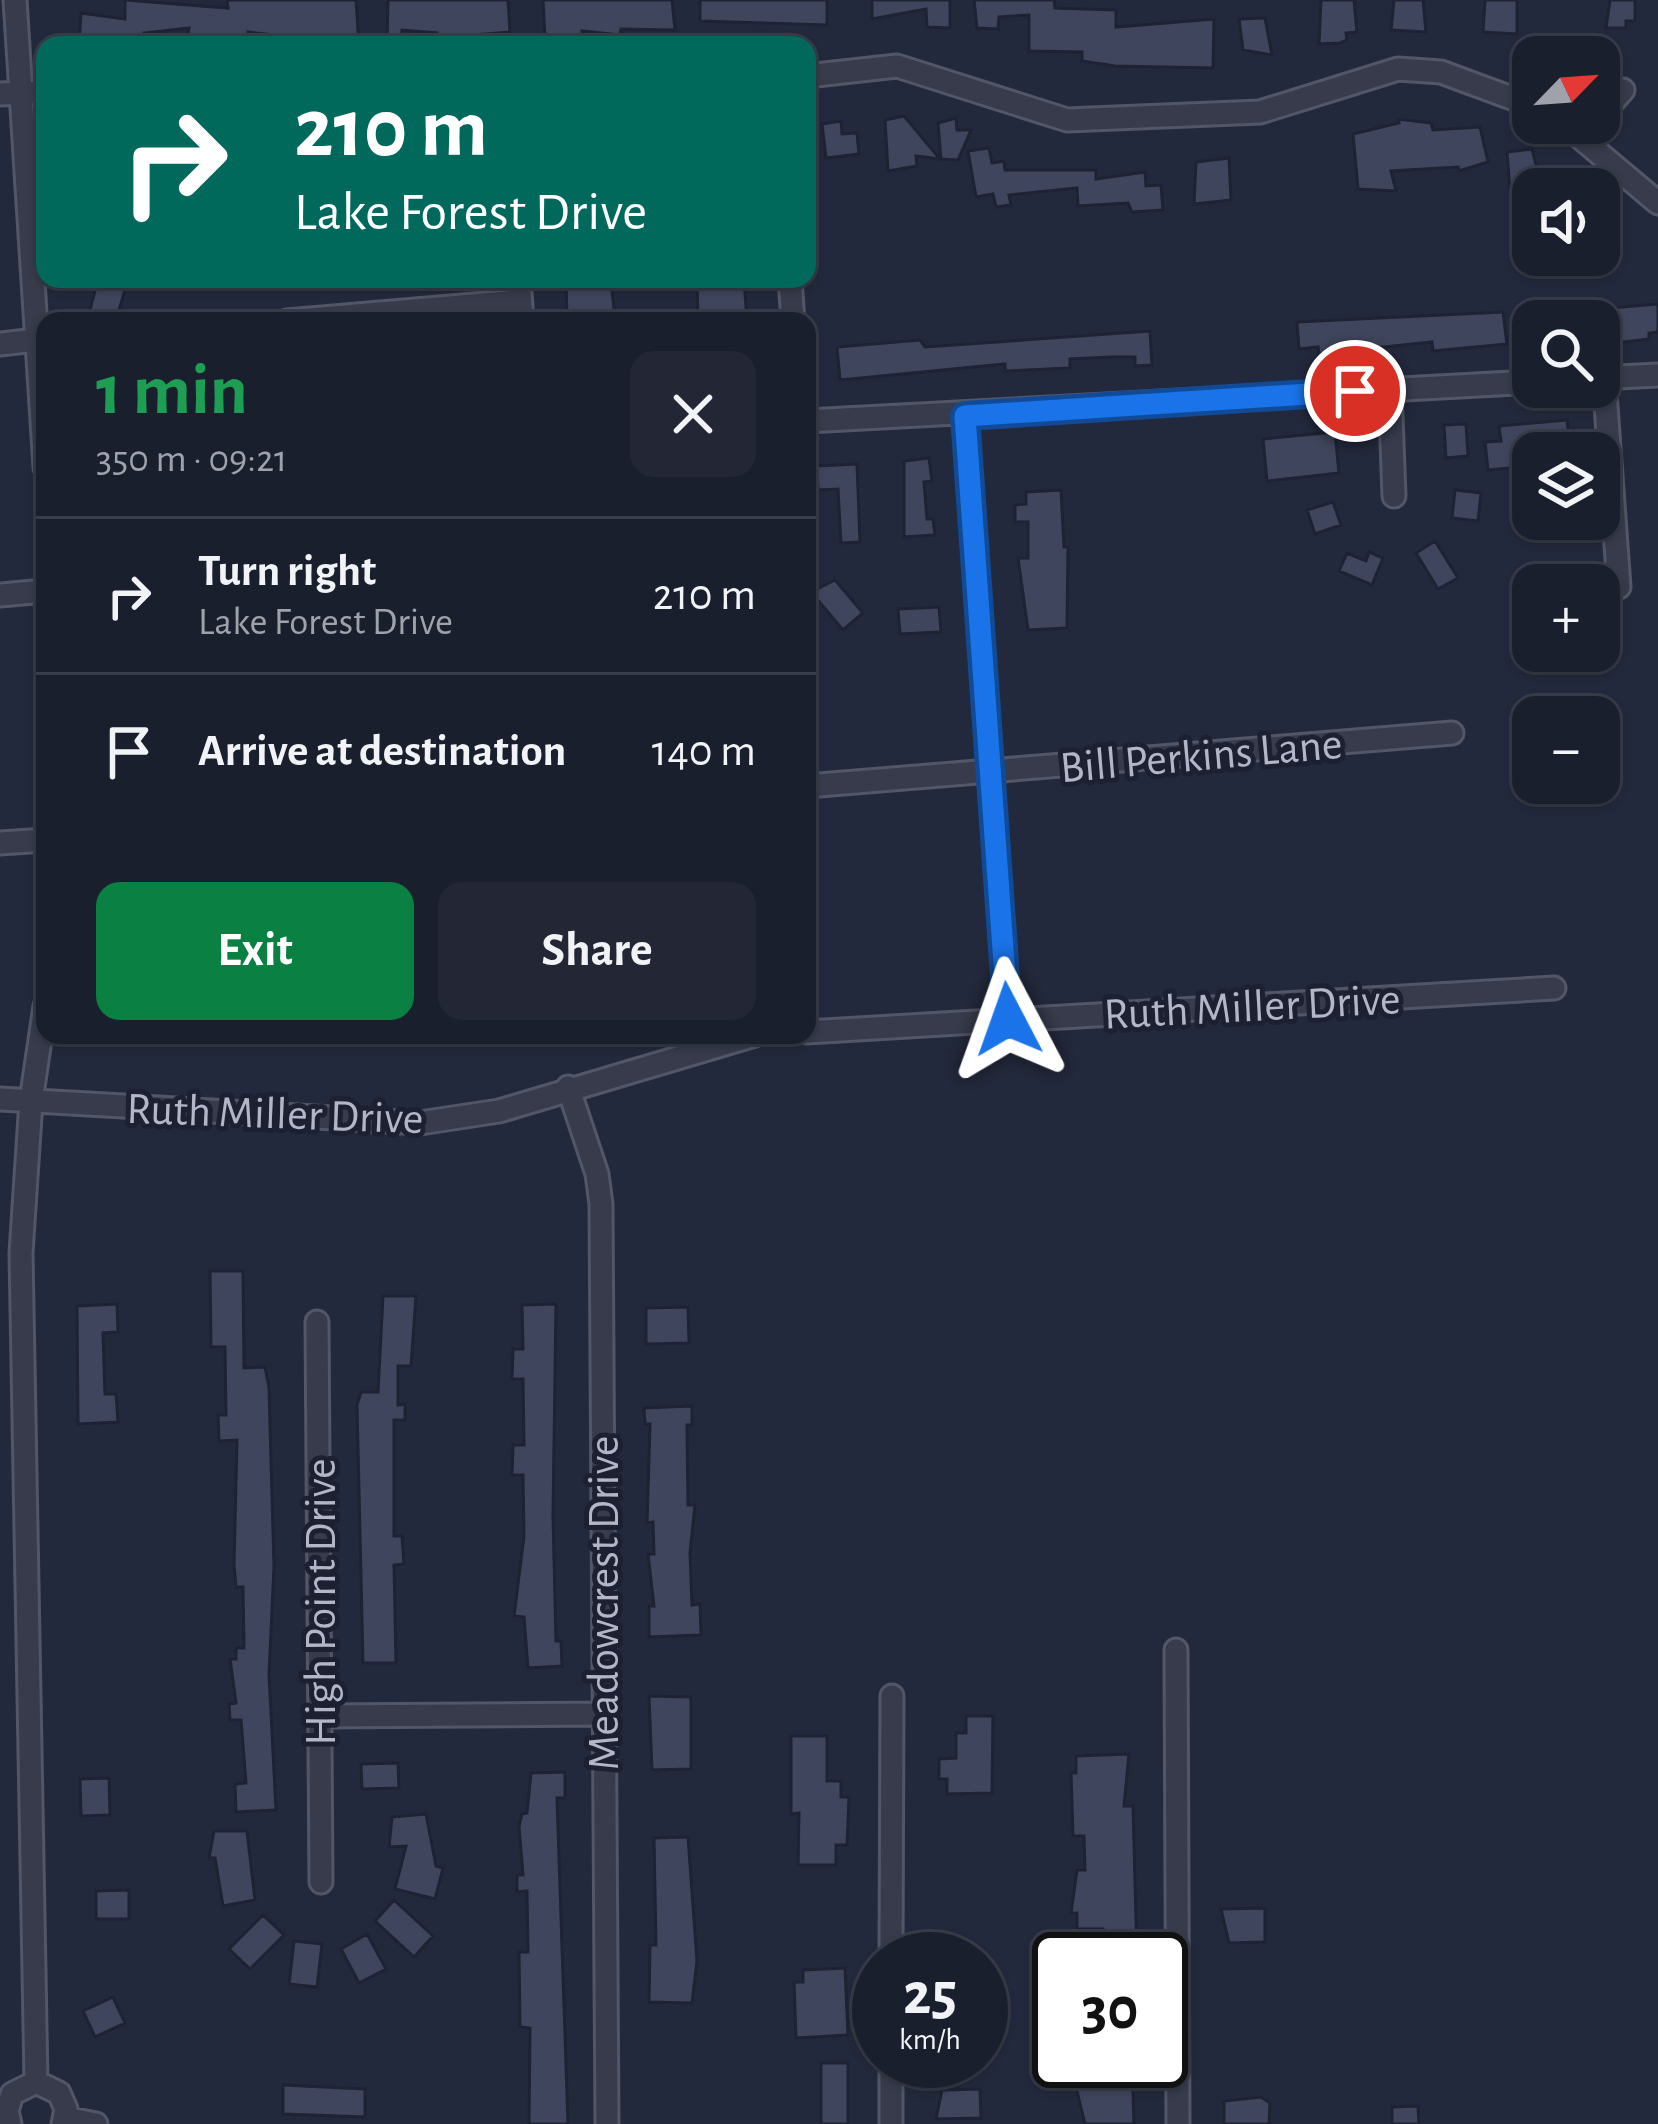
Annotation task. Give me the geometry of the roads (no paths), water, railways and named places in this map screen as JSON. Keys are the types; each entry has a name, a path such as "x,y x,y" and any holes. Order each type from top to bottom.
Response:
{"street":[{"path":"0,344 36,340 10,94 15,0"},
{"path":"816,75 897,66 1067,120 1260,112 1398,68 1441,72 1512,98"},
{"path":"1620,93 1623,90"},
{"path":"1607,144 1658,203"},
{"path":"387,312 520,300"},
{"path":"1620,377 1658,376"},
{"path":"816,421 1512,383"},
{"path":"1390,389 1394,496"},
{"path":"1604,408 1617,564"},
{"path":"965,416 1008,1019"},
{"path":"0,595 36,592"},
{"name":"Bill Perkins Lane","path":"816,784 1452,733"},
{"path":"0,843 36,841"},
{"name":"Ruth Miller Drive","path":"816,1031 1554,988"},
{"path":"36,2082 21,1252 40,1044"},
{"name":"Ruth Miller Drive","path":"0,1099 420,1123 499,1112 568,1087 723,1044"},
{"name":"Meadowcrest Drive","path":"568,1087 601,1204 607,2124"},
{"name":"High Point Drive","path":"317,1322 321,1882"},
{"path":"1176,1650 1178,2124"},
{"path":"891,1932 892,1696"},
{"path":"320,1717 601,1714"},
{"path":"6,2116 19,2087 36,2082 59,2093 64,2121 96,2124"},
{"path":"891,2088 891,2124"}]}
